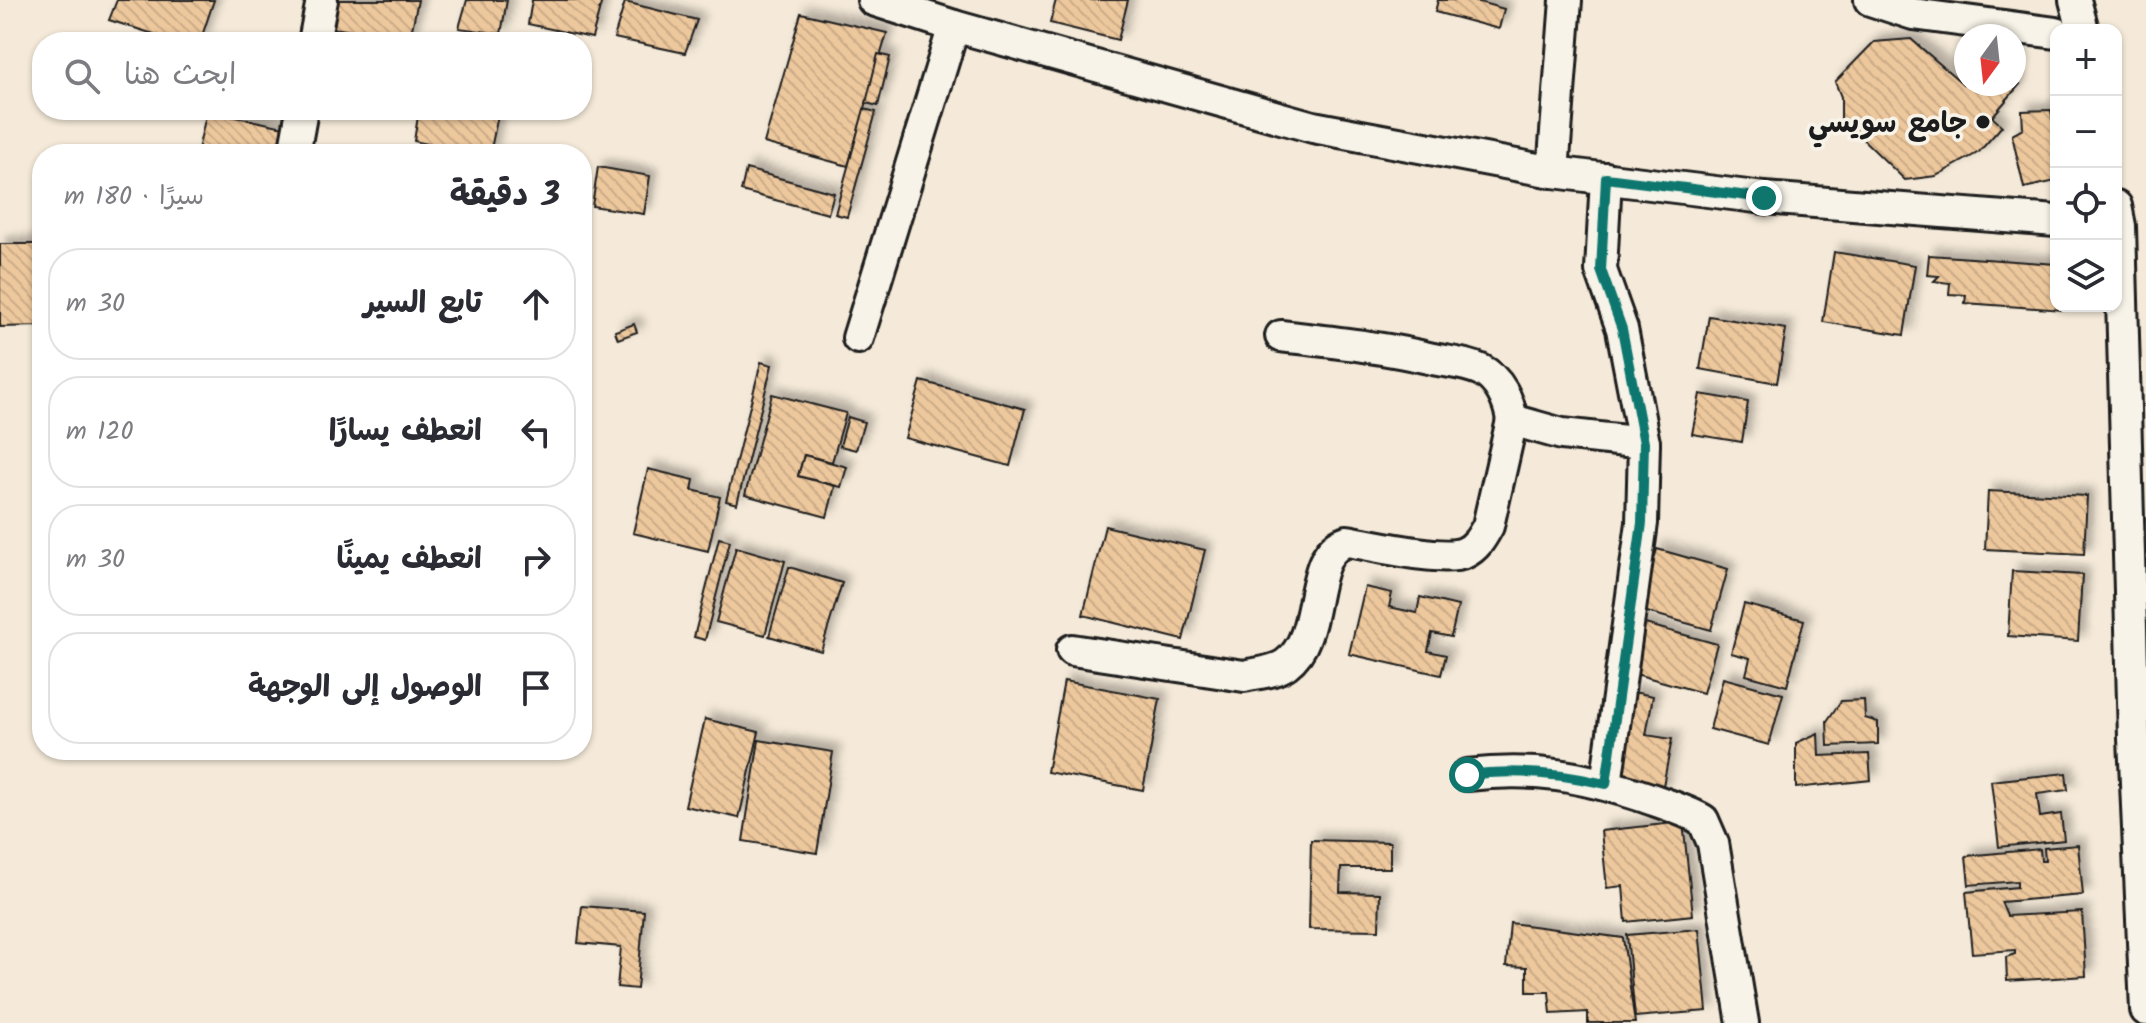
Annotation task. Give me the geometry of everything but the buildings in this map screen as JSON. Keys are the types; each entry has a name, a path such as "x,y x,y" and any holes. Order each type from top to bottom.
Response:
{"street":[{"path":"316,32 322,0"},
{"path":"873,0 954,26 1313,127 1553,172 1764,198 2050,221"},
{"path":"1553,172 1566,0"},
{"path":"1870,0 1913,14 2050,32"},
{"path":"2075,0 2081,24"},
{"path":"858,338 954,26"},
{"path":"296,144 300,120"},
{"path":"1606,178 1601,270 1622,329 1644,443 1642,523 1606,784"},
{"path":"2124,222 2134,738 2146,1010"},
{"path":"1072,650 1244,676 1272,670 1286,664 1308,636 1322,566 1338,543 1347,541 1449,557 1466,552 1479,541 1488,526 1512,420 1498,384 1482,370 1402,350 1281,336"},
{"path":"1512,420 1562,434 1644,443"},
{"path":"1467,775 1506,770 1569,775 1606,784 1689,812 1703,820 1710,830 1743,1023"}],"place":[{"name":"جامع سويسي","path":"1983,122"}],"route":[{"path":"1467,775 1506,770 1569,775 1606,784 1642,523 1644,475 1642,423 1622,329 1601,270 1606,178 1764,198"}]}
